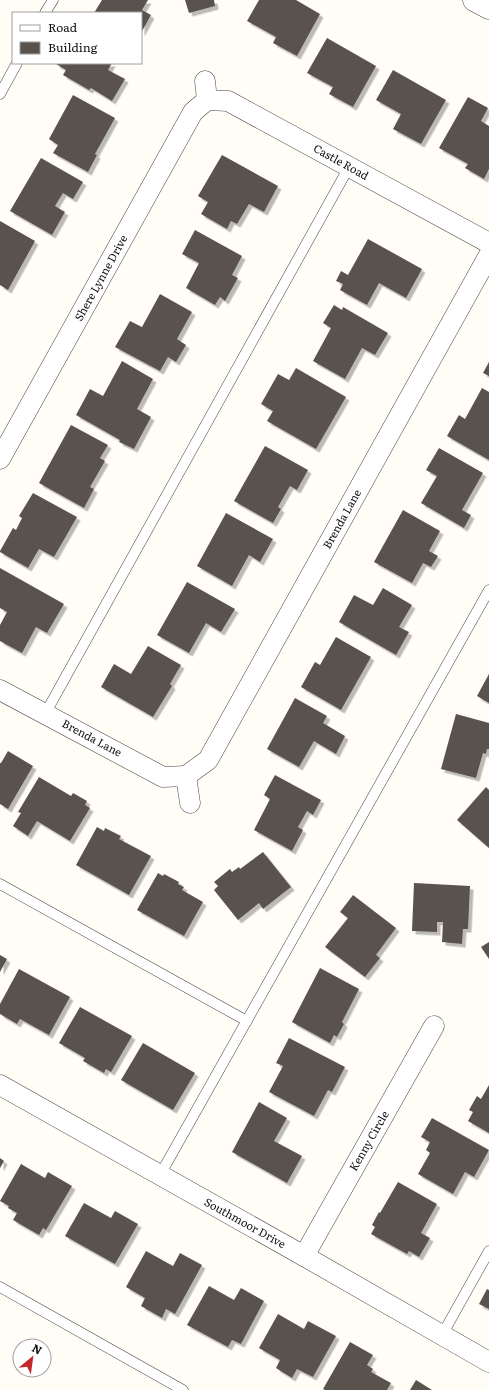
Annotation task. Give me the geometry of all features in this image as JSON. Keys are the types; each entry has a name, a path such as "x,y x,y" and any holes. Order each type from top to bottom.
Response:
{"street":[{"path":"474,0 489,8"},
{"name":"Castle Road","path":"206,90 489,243"},
{"name":"Shere Lynne Drive","path":"0,459 206,90"},
{"name":"Brenda Lane","path":"0,690 163,776 186,776 208,760 489,255"},
{"path":"186,776 190,803"},
{"name":"Kenny Circle","path":"304,1256 434,1026"},
{"name":"Southmoor Drive","path":"0,1085 489,1362"}],"lane":[{"path":"46,12 53,0"},
{"path":"0,94 16,64"},
{"path":"45,714 349,167"},
{"path":"160,1175 489,590"},
{"path":"0,884 247,1021"},
{"path":"442,1335 489,1251"},
{"path":"0,1286 183,1390"}],"building":[{"path":"102,0 148,0 142,10 151,15 142,31 142,12 95,12"},
{"path":"185,0 214,0 215,6 189,13"},
{"path":"259,0 296,0 320,14 297,56 273,43 276,37 247,21"},
{"path":"327,38 376,66 353,107 329,94 333,87 307,73"},
{"path":"56,64 111,64 108,70 125,79 112,101 91,88 89,90 63,75 66,70"},
{"path":"393,70 446,100 421,144 393,129 401,114 376,100"},
{"path":"73,95 115,118 95,154 97,155 88,172 53,153 58,145 49,139"},
{"path":"468,97 488,108 481,121 489,126 489,169 484,179 465,168 468,164 439,148"},
{"path":"222,155 278,186 264,212 249,204 237,224 231,221 227,229 201,214 208,202 198,196"},
{"path":"41,158 83,182 73,199 63,193 55,206 65,212 52,235 10,211"},
{"path":"0,221 35,241 8,290 0,285"},
{"path":"195,230 242,256 232,275 238,278 225,301 220,297 215,305 186,288 199,263 182,254"},
{"path":"368,239 422,269 406,298 379,283 367,305 340,290 343,284 336,281 341,271 348,275"},
{"path":"160,294 192,312 177,339 186,345 176,362 168,357 160,371 115,347 130,321 142,327"},
{"path":"334,305 342,310 343,307 388,333 375,355 362,348 345,379 313,361 331,328 323,323"},
{"path":"122,361 153,379 137,409 151,417 134,449 119,442 120,440 76,415 90,389 103,396"},
{"path":"489,362 489,376 483,373"},
{"path":"296,368 346,397 316,449 267,421 273,411 261,404 278,374 289,380"},
{"path":"482,388 489,392 489,460 447,436 459,415 465,419"},
{"path":"71,425 108,445 100,458 105,461 90,487 94,489 84,508 39,483"},
{"path":"265,446 308,470 297,490 290,486 278,507 281,509 273,523 234,501"},
{"path":"439,448 483,473 462,510 471,515 464,528 421,503 437,476 426,470"},
{"path":"33,493 77,517 54,557 39,549 28,568 0,551 13,528 16,530 22,518 19,516"},
{"path":"403,510 440,531 429,551 438,556 431,567 423,563 412,583 374,562"},
{"path":"226,513 273,539 260,562 249,555 232,586 197,566"},
{"path":"0,568 64,604 47,633 36,627 22,653 0,641 0,625 7,612 0,608"},
{"path":"187,582 235,609 221,632 206,623 189,653 157,635"},
{"path":"383,588 412,605 399,627 409,632 396,655 339,622 354,595 373,605"},
{"path":"336,637 371,657 341,710 301,687 315,662 320,665"},
{"path":"148,646 181,665 170,684 172,686 153,717 101,687 114,664 131,674"},
{"path":"489,674 489,703 477,696"},
{"path":"295,698 327,716 323,723 345,736 336,754 314,741 299,767 267,749"},
{"path":"456,714 489,723 489,749 487,749 486,754 483,753 476,778 441,769"},
{"path":"8,751 33,766 8,809 0,804 0,763"},
{"path":"275,775 321,800 313,815 307,811 298,827 303,830 292,851 254,830 270,799 264,795"},
{"path":"39,777 71,796 73,793 87,801 85,805 90,808 70,841 37,821 28,836 13,826 21,813 18,812"},
{"path":"486,787 489,790 489,848 457,820"},
{"path":"97,827 104,831 105,828 121,836 119,839 151,856 129,895 76,865"},
{"path":"263,852 291,887 263,909 259,903 238,920 214,890 218,886 214,882 230,869 232,872 239,867 240,869"},
{"path":"158,873 163,876 164,874 179,882 178,884 184,887 182,890 203,902 184,936 137,910"},
{"path":"414,883 470,886 468,929 463,929 462,944 442,942 443,922 437,922 437,932 412,931"},
{"path":"353,895 396,928 376,955 380,958 365,977 325,947 348,918 340,912"},
{"path":"489,942 489,959 481,947"},
{"path":"0,955 7,959 0,972"},
{"path":"320,968 359,989 342,1022 344,1024 337,1037 334,1035 330,1043 292,1022"},
{"path":"19,969 70,997 49,1035 20,1019 17,1024 0,1014 0,1004"},
{"path":"80,1007 132,1036 111,1072 106,1069 104,1073 83,1061 85,1058 59,1043"},
{"path":"289,1038 345,1067 332,1092 328,1090 314,1116 269,1092 283,1066 276,1063"},
{"path":"143,1043 195,1073 173,1110 121,1080"},
{"path":"489,1085 489,1133 468,1121 473,1112 469,1110 477,1096 481,1099"},
{"path":"259,1102 287,1118 274,1141 302,1156 287,1183 232,1152"},
{"path":"432,1118 489,1150 474,1177 465,1172 453,1194 418,1174 430,1153 426,1150 430,1142 421,1137"},
{"path":"0,1158 4,1161 0,1168"},
{"path":"21,1164 45,1178 48,1172 72,1186 46,1230 43,1228 39,1235 13,1220 17,1213 0,1201"},
{"path":"398,1182 437,1204 421,1233 430,1238 419,1257 409,1251 407,1254 371,1234 375,1227 372,1225"},
{"path":"84,1203 111,1218 115,1211 138,1224 115,1264 65,1236"},
{"path":"146,1251 173,1266 180,1253 202,1265 175,1314 166,1309 162,1318 141,1306 145,1298 126,1287"},
{"path":"209,1286 234,1300 241,1288 264,1301 241,1344 232,1340 228,1347 187,1325"},
{"path":"487,1289 489,1290 489,1309 479,1304"},
{"path":"278,1314 304,1329 308,1321 336,1336 313,1377 297,1369 292,1378 276,1368 280,1360 259,1348"},
{"path":"350,1342 373,1355 367,1365 373,1369 371,1372 391,1383 387,1390 323,1389"},
{"path":"416,1380 432,1390 410,1390"}]}
